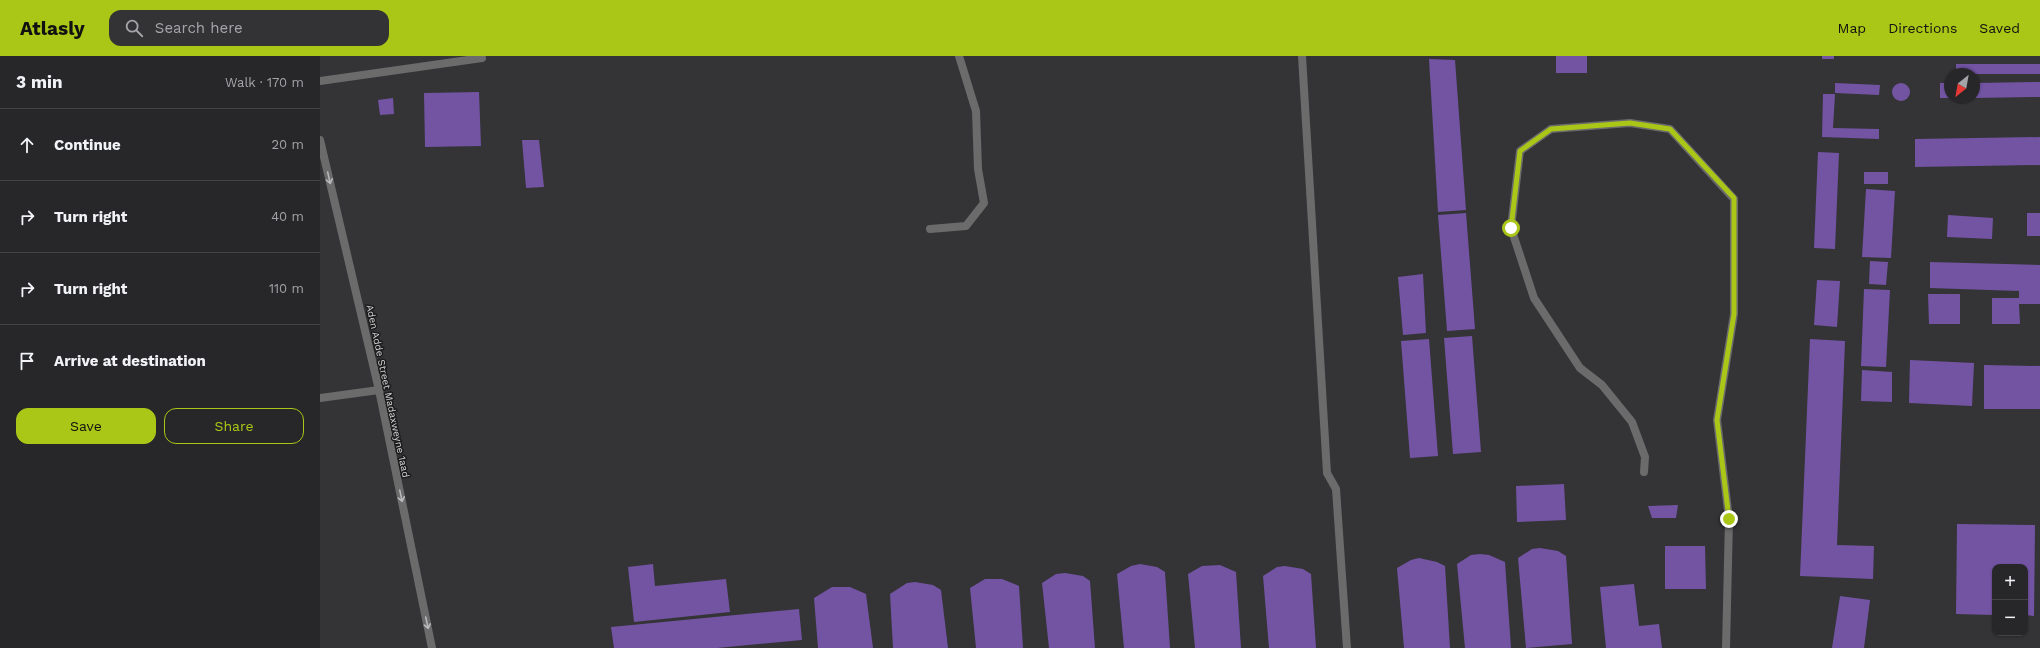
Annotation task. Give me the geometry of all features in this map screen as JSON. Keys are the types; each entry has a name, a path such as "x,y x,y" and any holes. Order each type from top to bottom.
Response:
{"street":[{"path":"930,229 966,226 984,203 978,169 976,111 959,56"},
{"path":"1302,56 1327,473 1336,489 1347,648"},
{"path":"320,81 482,58"},
{"path":"1644,472 1645,457 1632,422 1602,385 1580,368 1534,298 1511,228 1520,151 1551,129 1630,123 1670,129 1734,198 1734,314 1717,420 1729,519 1726,648"},
{"name":"Aden Adde Street Madaxweyne 1aad","path":"320,140 379,390 432,648"},
{"path":"320,398 379,390"}],"building":[{"path":"1556,56 1587,56 1587,73 1556,73"},
{"path":"1822,56 1834,56 1834,59 1822,59"},
{"path":"1429,59 1455,60 1466,210 1438,212"},
{"path":"1956,64 2040,64 2040,74 1980,74 1980,68 1956,68"},
{"path":"2040,82 2040,97 1980,98 1980,83"},
{"path":"1835,83 1880,85 1879,95 1835,93"},
{"path":"1901,83 1907,86 1910,92 1907,98 1901,101 1895,98 1892,92 1895,86"},
{"path":"1940,83 1944,83 1944,98 1940,98"},
{"path":"479,92 481,146 425,147 424,93"},
{"path":"1823,94 1835,94 1833,128 1879,129 1879,139 1822,137"},
{"path":"393,98 394,114 380,115 378,100"},
{"path":"2040,137 2040,165 1915,167 1915,139"},
{"path":"522,140 539,140 544,187 526,188"},
{"path":"1818,152 1839,153 1835,249 1814,248"},
{"path":"1864,172 1888,172 1888,184 1864,184"},
{"path":"1866,189 1895,191 1891,258 1862,257"},
{"path":"1466,213 1475,329 1447,331 1438,215"},
{"path":"2027,213 2040,213 2040,236 2027,236"},
{"path":"1948,215 1993,218 1992,239 1947,237"},
{"path":"1870,261 1888,262 1886,285 1869,284"},
{"path":"1930,262 2040,265 2040,304 2019,304 2020,324 1992,324 1992,298 2019,298 2019,291 1930,288"},
{"path":"1423,274 1426,333 1403,335 1398,277"},
{"path":"1817,280 1840,281 1837,327 1814,325"},
{"path":"1864,289 1890,290 1886,367 1861,366"},
{"path":"1928,294 1960,294 1960,324 1929,324"},
{"path":"1472,336 1481,452 1453,454 1444,338"},
{"path":"1429,339 1438,456 1410,458 1401,341"},
{"path":"1810,339 1845,341 1837,545 1874,546 1873,579 1800,576"},
{"path":"1910,360 1974,363 1972,406 1909,403"},
{"path":"1984,365 2040,366 2040,409 1984,409"},
{"path":"1862,370 1892,372 1892,402 1861,401"},
{"path":"1564,484 1566,520 1517,522 1516,486"},
{"path":"1678,505 1676,518 1652,518 1648,506"},
{"path":"1957,524 2035,525 2034,616 2028,615 2028,564 1992,564 1992,615 1956,614"},
{"path":"1665,546 1705,546 1706,589 1665,589"},
{"path":"1540,548 1558,551 1566,556 1572,644 1526,648 1518,558 1532,549"},
{"path":"1471,555 1489,555 1505,562 1511,648 1465,648 1457,564"},
{"path":"1419,558 1437,562 1445,566 1450,648 1404,648 1397,568 1411,560"},
{"path":"653,564 655,586 726,579 730,612 634,622 628,567"},
{"path":"1140,564 1157,567 1165,572 1170,648 1124,648 1117,574 1131,566"},
{"path":"1220,565 1236,572 1241,648 1195,648 1188,574 1202,566"},
{"path":"1285,566 1303,569 1311,574 1316,648 1269,648 1263,576 1277,567"},
{"path":"1065,573 1083,576 1090,581 1095,648 1049,648 1042,583 1056,574"},
{"path":"985,579 1002,579 1019,586 1023,648 976,648 970,588"},
{"path":"915,582 933,585 941,590 948,648 893,648 890,594 907,583"},
{"path":"1634,584 1639,626 1659,624 1662,648 1606,648 1600,587"},
{"path":"832,587 850,587 866,594 873,648 818,648 814,598"},
{"path":"1840,596 1870,600 1864,648 1832,648"},
{"path":"799,609 802,640 717,648 614,648 611,627"}],"route":[{"path":"1511,228 1520,151 1551,129 1630,123 1670,129 1734,198 1734,314 1717,420 1729,519"}]}
